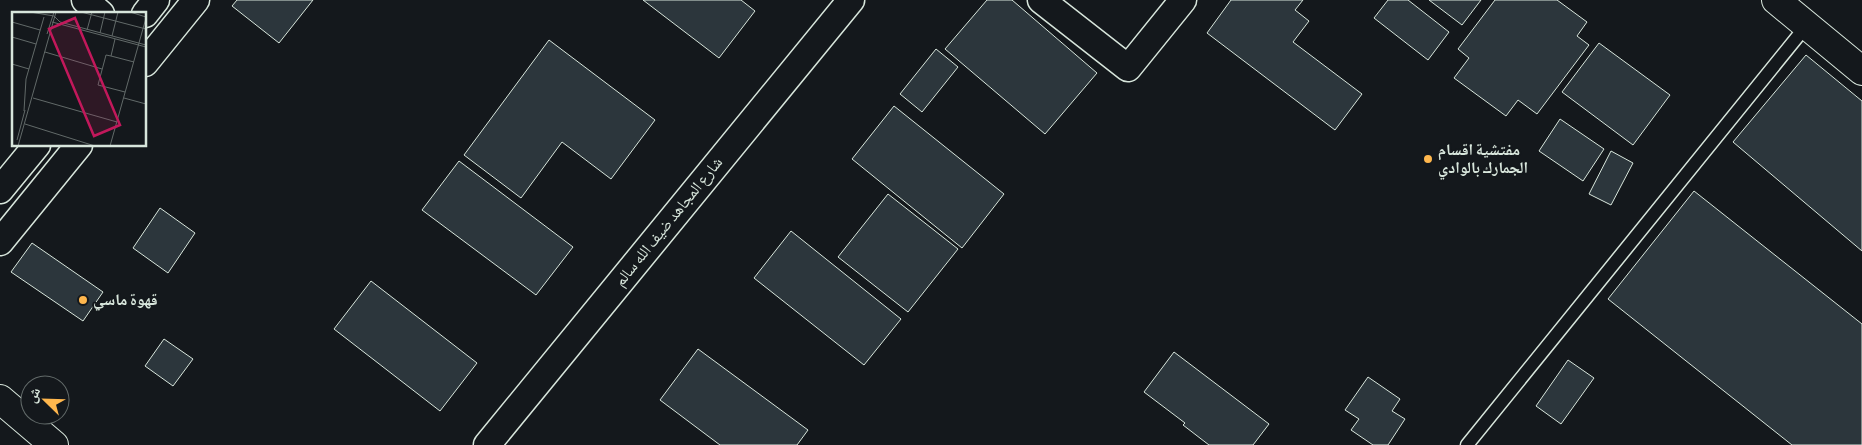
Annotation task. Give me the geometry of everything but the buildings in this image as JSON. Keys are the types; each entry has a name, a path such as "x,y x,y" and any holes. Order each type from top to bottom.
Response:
{"street":[{"path":"84,0 99,12"},
{"path":"146,13 156,0"},
{"path":"146,62 196,0"},
{"name":"شارع المجاهد ضيف الله سالم","path":"486,445 852,0"},
{"path":"1042,0 1128,68 1182,0"},
{"path":"1776,0 1862,71"},
{"path":"0,190 36,146"},
{"path":"0,242 78,146"},
{"path":"0,399 54,445"}],"lane":[{"path":"1467,445 1807,25"}],"place":[{"name":"مفتشية اقسام الجمارك بالوادي","path":"1428,159"},
{"name":"قهوة ماسي","path":"83,300"}]}
